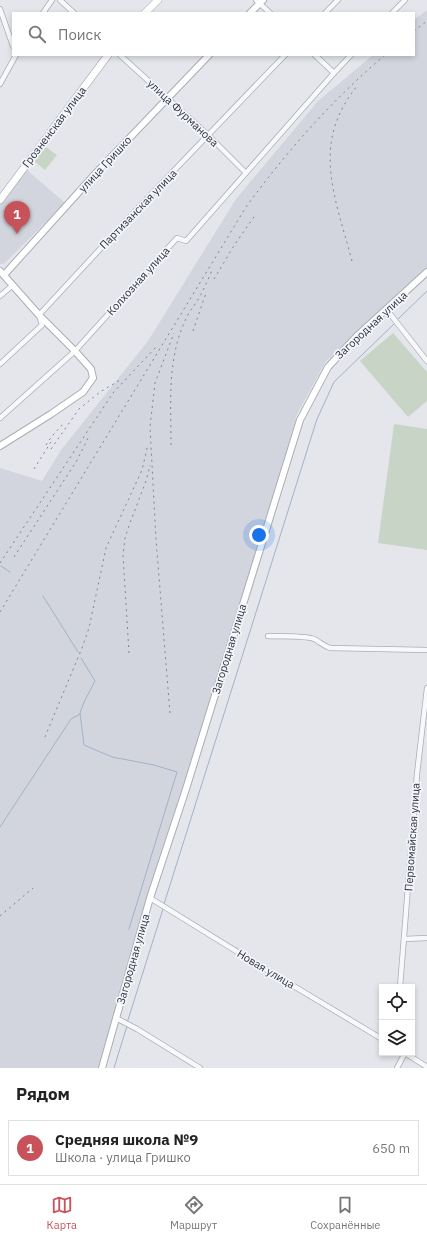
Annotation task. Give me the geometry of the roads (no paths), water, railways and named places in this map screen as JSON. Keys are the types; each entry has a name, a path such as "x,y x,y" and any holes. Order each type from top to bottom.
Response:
{"main road":[{"path":"146,12 158,0"},
{"path":"251,12 260,1"},
{"name":"Грозненская улица","path":"0,200 107,56"},
{"name":"улица Гришко","path":"2,273 208,56"},
{"name":"Загородная улица","path":"102,1068 150,898 186,790 300,420 328,367 356,338 427,272"},
{"path":"0,446 83,392 93,378 91,369 39,315 2,273"}],"street":[{"path":"44,12 52,0"},
{"path":"60,0 73,12"},
{"path":"326,12 338,0"},
{"path":"393,12 405,0"},
{"path":"260,1 269,12"},
{"path":"0,9 2,20 12,44"},
{"path":"0,84 15,56"},
{"name":"улица Фурманова","path":"121,56 209,136 246,173"},
{"name":"Партизанская улица","path":"0,364 42,325 39,315 139,207 209,136 284,56"},
{"path":"316,56 334,73"},
{"name":"Колхозная улица","path":"0,418 75,351 177,238 186,240 350,56"},
{"path":"0,296 13,285"},
{"path":"387,310 424,355 427,361"},
{"path":"268,636 316,639 323,646 330,648 427,650"},
{"name":"Первомайская улица","path":"400,984 417,774 427,688"},
{"name":"Новая улица","path":"150,898 379,1037"},
{"path":"404,939 427,938"},
{"path":"116,1018 137,1029 200,1068"},
{"path":"397,1068 403,1056"},
{"path":"410,1056 427,1067"}],"waterway":[{"path":"397,320 427,291"},
{"path":"164,904 317,419 334,382 395,323"},
{"path":"1,566 10,572"},
{"path":"43,596 78,652"},
{"path":"81,658 95,681 80,713 84,745 112,757 154,765 177,772 129,929"},
{"path":"0,827 71,719 80,714"},
{"path":"127,1023 163,909"},
{"path":"114,1068 127,1026"}],"railway":[{"path":"415,30 427,21"},
{"path":"0,612 246,207 294,146 311,127 365,72 384,56"},
{"path":"352,261 334,192 331,170 331,149 334,128 343,107 358,85"},
{"path":"214,279 235,244 256,214"},
{"path":"171,445 171,382 175,351 186,318 201,295 212,270"},
{"path":"193,331 206,293"},
{"path":"170,713 156,540 150,427 155,383 174,333"},
{"path":"0,563 113,393 156,347"},
{"path":"51,449 79,409 100,392 120,380"},
{"path":"46,445 63,424"},
{"path":"14,557 76,462 88,438"},
{"path":"34,469 51,442"},
{"path":"45,737 82,648 89,628 106,548 142,470 148,444"},
{"path":"129,653 123,555 125,538 146,481 150,465"},
{"path":"0,916 33,888"}],"place":[{"name":"Средняя школа №9","path":"17,234"}]}
